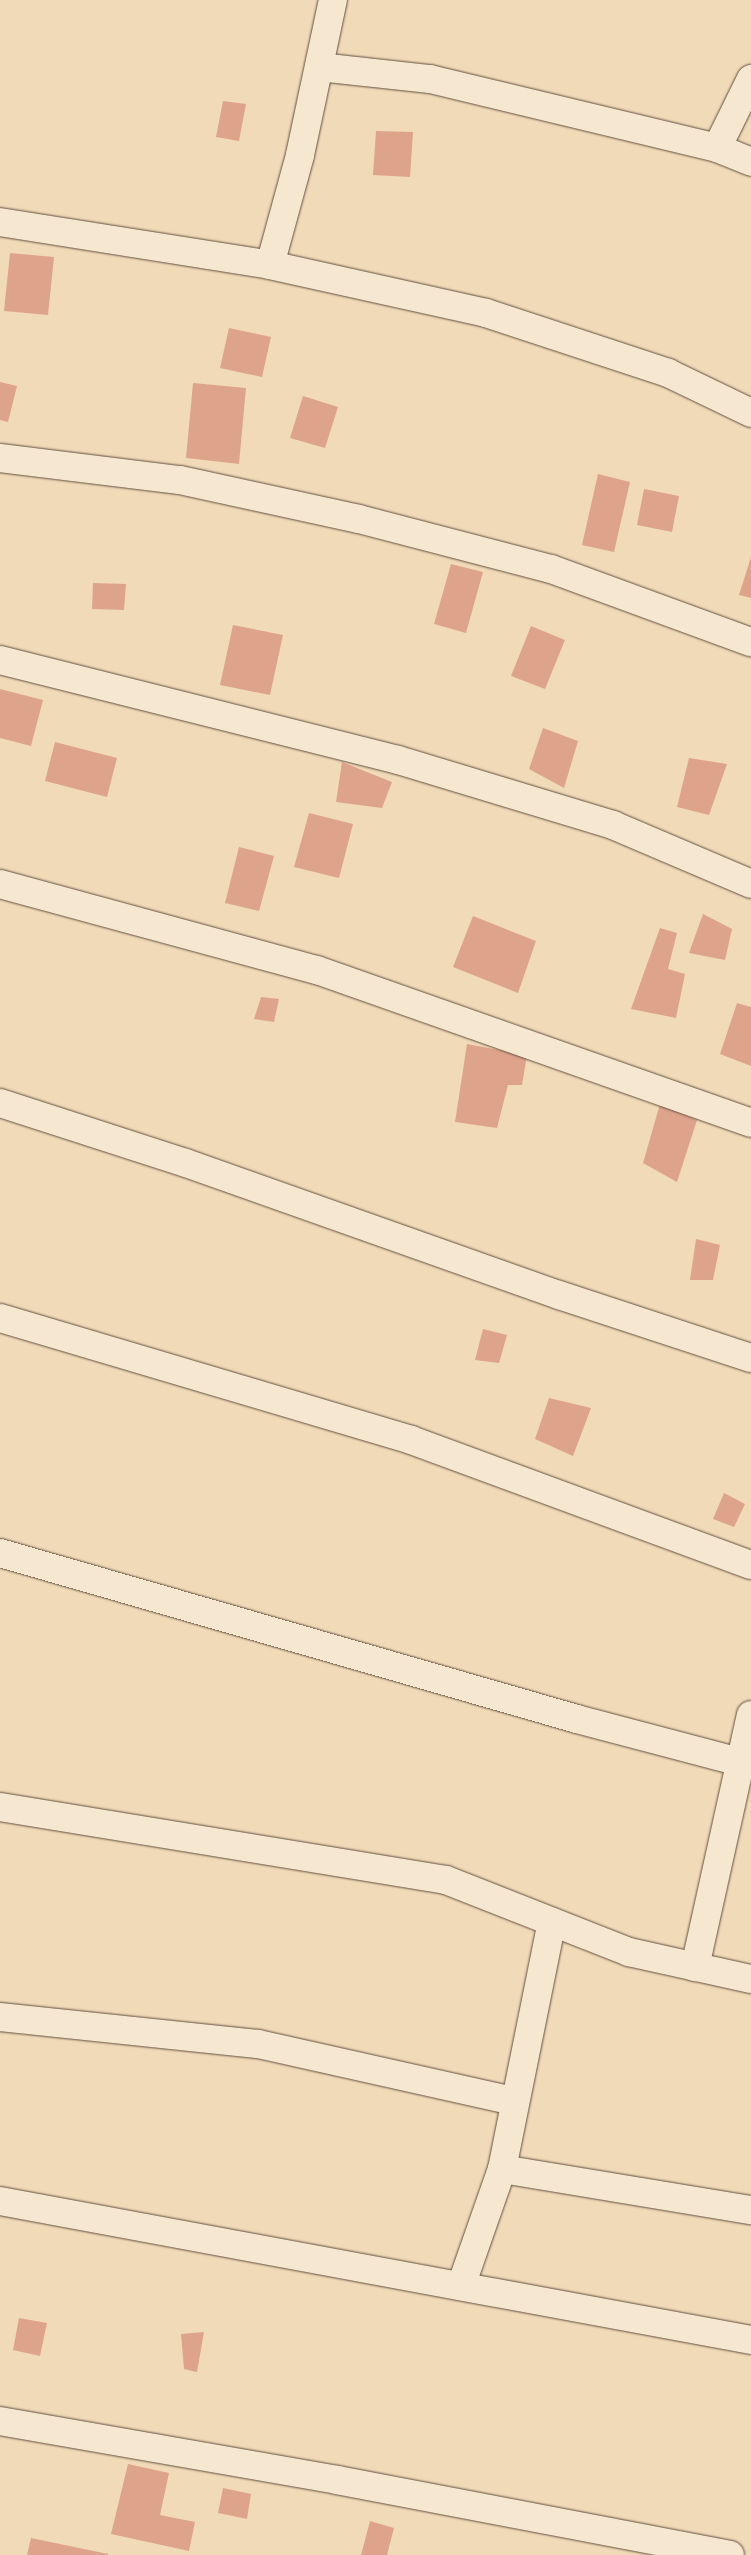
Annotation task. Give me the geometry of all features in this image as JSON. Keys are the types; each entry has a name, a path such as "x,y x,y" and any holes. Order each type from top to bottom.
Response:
{"street":[{"path":"270,265 334,0"},
{"path":"319,67 430,79 717,148 751,162"},
{"path":"717,148 751,79"},
{"path":"0,222 270,265 486,313 668,373 751,413"},
{"path":"0,458 180,480 358,519 551,569 751,642"},
{"path":"0,660 398,760 613,825 751,884"},
{"path":"0,884 318,970 751,1122"},
{"path":"0,1103 186,1163 560,1295 751,1358"},
{"path":"0,1318 411,1440 751,1565"},
{"path":"0,1553 577,1719 747,1764"},
{"path":"695,1967 747,1764 751,1715"},
{"path":"0,1807 446,1880 629,1952 751,1979"},
{"path":"461,2286 502,2169 514,2101 552,1922"},
{"path":"0,2017 258,2044 514,2101"},
{"path":"502,2169 751,2210"},
{"path":"0,2201 751,2340"},
{"path":"0,2421 337,2480 730,2555"}],"building":[{"path":"223,101 246,104 239,141 216,137"},
{"path":"376,131 413,132 410,177 373,175"},
{"path":"10,253 54,257 48,315 4,311"},
{"path":"229,328 271,337 262,377 220,368"},
{"path":"0,382 17,386 8,422 0,420"},
{"path":"193,383 246,388 239,464 186,458"},
{"path":"303,396 338,407 325,448 290,438"},
{"path":"598,474 630,482 614,552 582,545"},
{"path":"644,489 679,496 672,532 637,525"},
{"path":"751,557 751,598 739,595"},
{"path":"451,564 483,572 466,633 434,624"},
{"path":"93,583 126,584 124,610 92,609"},
{"path":"233,625 283,635 270,695 220,685"},
{"path":"531,626 565,640 545,689 511,676"},
{"path":"0,689 43,700 31,746 0,738"},
{"path":"543,728 578,741 564,788 529,769"},
{"path":"55,742 117,758 107,797 45,781"},
{"path":"689,758 727,764 709,815 677,807"},
{"path":"342,762 392,782 382,808 336,802"},
{"path":"309,813 353,824 339,878 294,867"},
{"path":"239,847 274,856 259,911 225,903"},
{"path":"703,914 732,929 725,960 689,953"},
{"path":"473,916 536,941 518,993 453,967"},
{"path":"660,928 677,933 668,969 685,974 676,1018 631,1009"},
{"path":"261,997 279,999 274,1022 254,1019"},
{"path":"737,1003 751,1007 751,1066 720,1054"},
{"path":"467,1044 527,1055 522,1085 508,1085 497,1128 455,1122"},
{"path":"660,1104 697,1120 677,1182 643,1163"},
{"path":"696,1239 720,1245 713,1280 690,1280"},
{"path":"483,1329 507,1335 499,1363 475,1360"},
{"path":"549,1398 591,1408 573,1456 535,1439"},
{"path":"724,1493 745,1504 734,1527 713,1519"},
{"path":"19,2318 47,2323 40,2356 13,2350"},
{"path":"204,2332 197,2372 184,2369 181,2334"},
{"path":"128,2464 169,2473 160,2515 195,2522 189,2551 111,2534"},
{"path":"223,2488 251,2494 247,2519 218,2513"},
{"path":"370,2521 394,2528 387,2555 361,2555"},
{"path":"31,2538 108,2554 108,2555 27,2555"}]}
